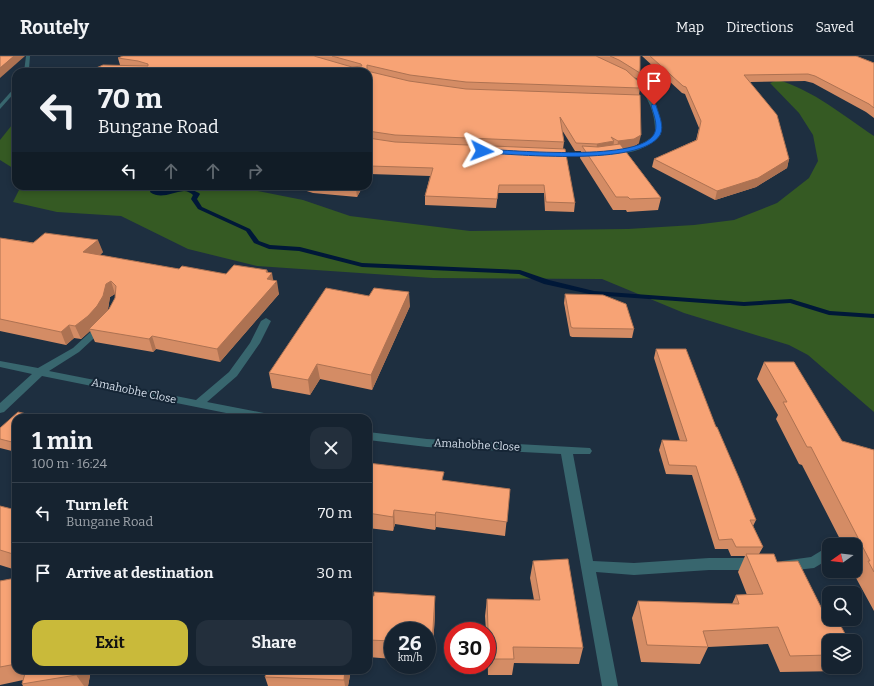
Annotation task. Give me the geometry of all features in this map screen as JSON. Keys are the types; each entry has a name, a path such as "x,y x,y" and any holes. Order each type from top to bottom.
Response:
{"street":[{"path":"26,68 28,56"},
{"path":"81,68 115,68"},
{"path":"609,153 648,144 658,134 659,123 654,105 642,86 622,71"},
{"path":"0,107 12,93"},
{"path":"642,99 650,99"},
{"path":"545,154 601,154"},
{"path":"198,404 236,370 255,343 266,321"},
{"path":"0,409 41,371 76,350 106,322"},
{"name":"Amahobhe Close","path":"0,364 41,371 249,414"},
{"name":"Amahobhe Close","path":"372,436 427,443 586,451"},
{"path":"566,450 610,686"},
{"path":"588,566 634,569 709,564 800,564 814,562 822,557"}],"green space":[{"path":"778,80 804,90 840,112 874,136 874,412 808,355 789,345 684,313 602,279 433,278 257,266 188,249 121,216 57,212 13,202 19,190 253,190 303,200 350,216 470,231 628,229 694,225 734,220 777,203 809,178 818,161 813,135 799,113 770,83"},
{"path":"12,125 12,168 0,160 0,140"}],"building":[{"path":"0,56 14,56 0,68"},
{"path":"123,56 314,56 352,67 362,66 361,64 332,56 596,56 626,70 640,83 640,88 466,82 410,75 367,65 367,68 96,68 103,65 148,66 148,64 138,61 118,58"},
{"path":"610,56 640,56 640,73 619,60"},
{"path":"650,56 856,56 874,63 874,108 815,76 808,74 744,75 777,115 789,159 758,178 717,191 654,159 697,140 701,121 686,87"},
{"path":"372,72 409,81 466,89 640,95 641,135 634,139 618,141 611,137 614,141 597,144 576,143 560,117 564,142 395,135 372,132"},
{"path":"372,139 395,142 565,149 575,203 546,202 544,185 499,185 497,199 425,196 433,168 372,166"},
{"path":"620,144 661,198 630,199 628,197 616,197 582,146 598,147"},
{"path":"45,233 98,240 83,252 179,269 182,266 226,274 234,265 267,270 266,272 272,273 267,279 277,281 217,349 152,336 149,339 89,329 109,309 115,298 116,286 111,281 106,284 103,296 88,316 75,326 69,325 61,332 0,319 0,238 33,243"},
{"path":"326,288 369,296 374,288 409,292 371,375 317,364 308,380 269,373"},
{"path":"565,294 603,295 626,304 634,329 571,327"},
{"path":"656,349 686,349 716,427 756,520 750,520 763,547 736,547 732,539 719,540 696,466 669,465 662,440 687,441"},
{"path":"764,362 794,362 842,441 874,450 874,572 862,546 862,538 858,538 811,447 807,447 783,402 787,402"},
{"path":"18,412 27,414 16,414"},
{"path":"12,417 12,442 0,439 0,428"},
{"path":"372,463 444,472 442,480 510,489 507,522 436,512 435,515 394,510 393,517 372,514"},
{"path":"0,506 12,509 12,554 0,550"},
{"path":"746,554 774,554 777,562 798,561 822,609 822,626 841,626 845,634 822,634 822,655 790,656 778,627 703,631 708,647 647,645 638,601 739,604 736,595 763,594"},
{"path":"568,559 583,648 513,647 514,659 496,659 496,622 488,622 487,599 540,600 533,561"},
{"path":"12,579 12,665 0,667 0,581"},
{"path":"374,592 435,596 433,622 384,622 384,641 372,640 372,596 374,596"},
{"path":"25,674 76,674 76,675 22,684"},
{"path":"266,674 345,674 344,680 265,677"}],"waterway":[{"path":"154,190 153,192 161,194 182,190"},
{"path":"188,190 197,194 194,199 200,208 248,230 256,242 269,247 300,249 362,265 520,272 547,282 594,293 744,304 791,301 829,313 874,316"}],"route":[{"path":"482,151 587,155 627,151 648,144 658,134 659,123 654,105"}]}
